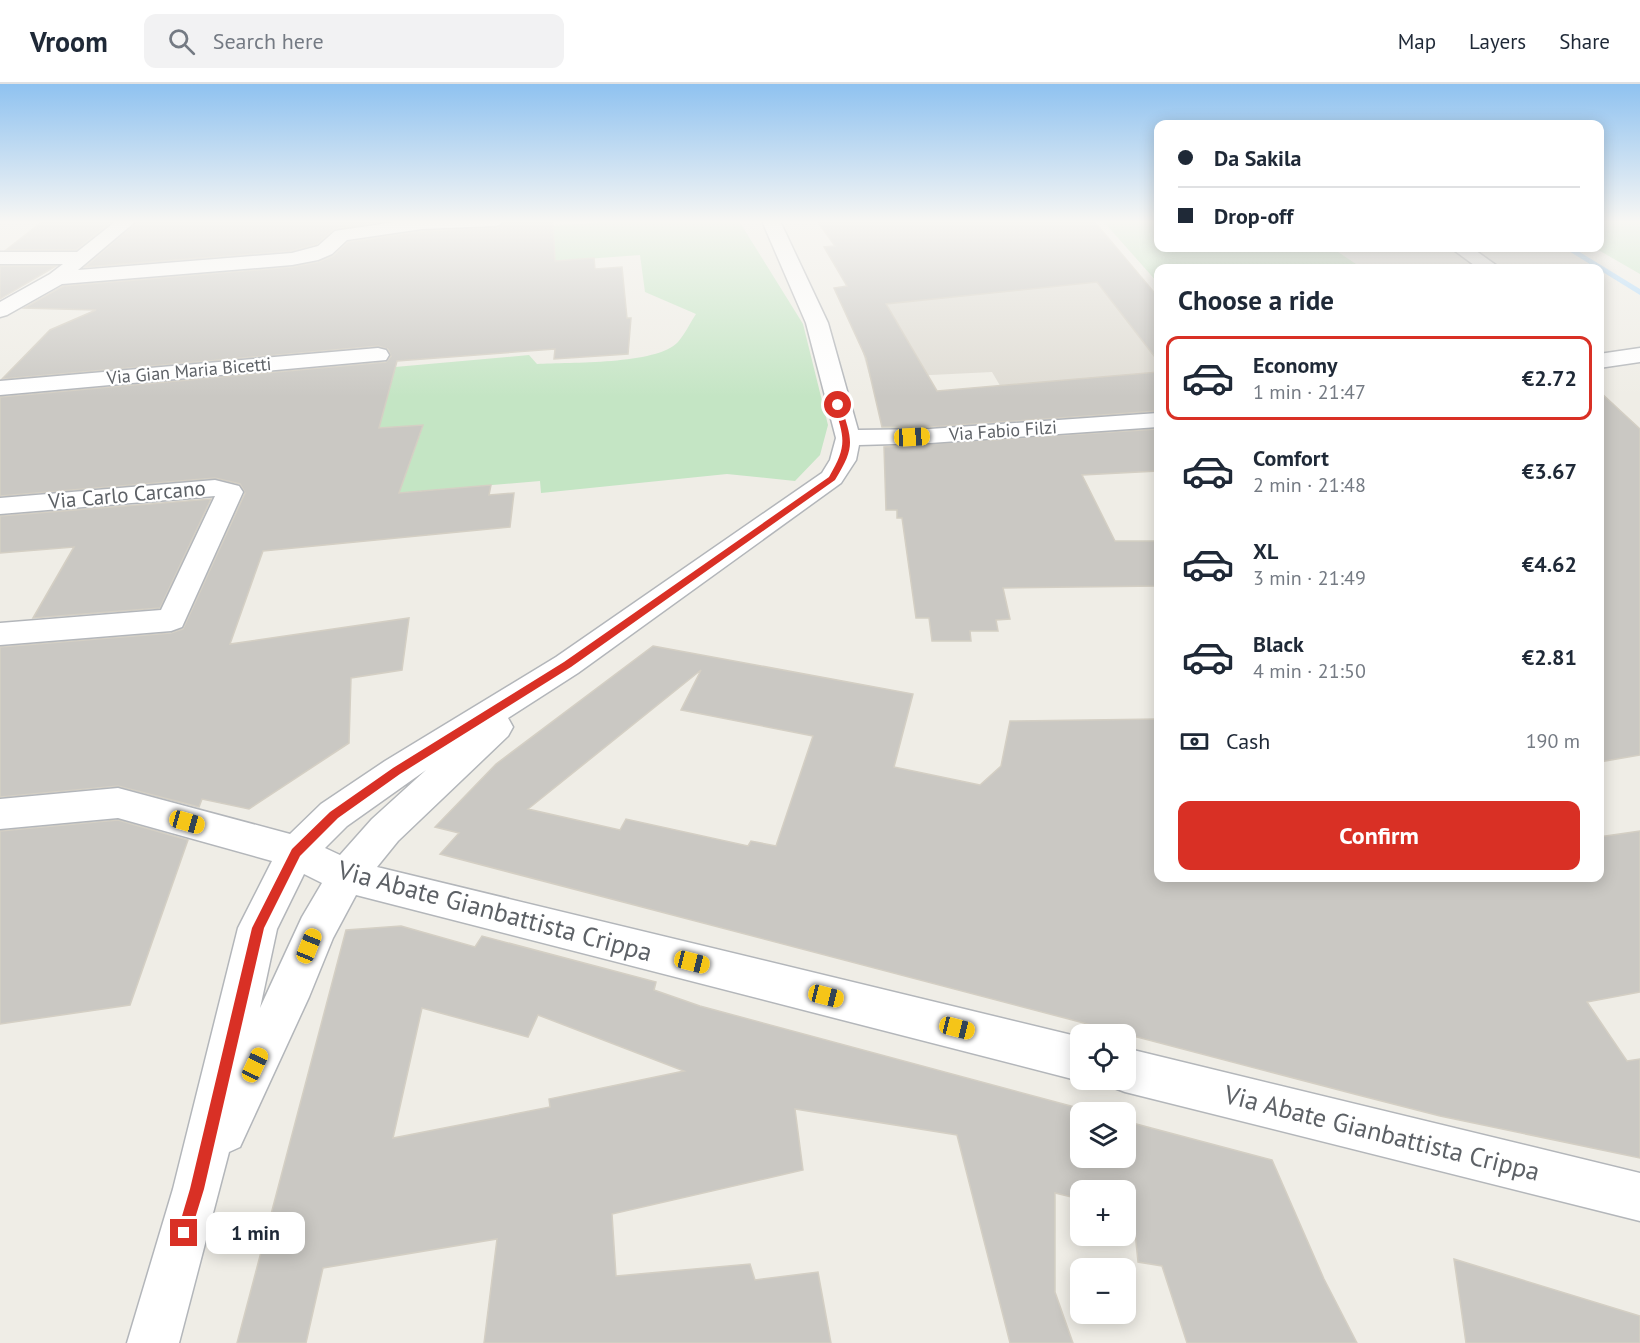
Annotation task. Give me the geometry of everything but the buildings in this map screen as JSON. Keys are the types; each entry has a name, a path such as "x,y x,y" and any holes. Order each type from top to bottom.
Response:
{"street":[{"path":"0,311 54,280"},
{"path":"153,1343 197,1189 258,928 296,852 334,815 397,771 567,664 832,478 843,460 848,438 817,323 797,280"},
{"name":"Via Gian Maria Bicetti","path":"0,388 378,355"},
{"path":"1604,357 1640,355"},
{"name":"Via Fabio Filzi","path":"848,438 930,436 1154,420"},
{"name":"Via Carlo Carcano","path":"0,506 215,488 230,492 171,620 0,634"},
{"path":"197,1189 294,983 316,930 346,876 385,830 438,779 567,664"},
{"name":"Via Abate Gianbattista Crippa","path":"0,814 118,803 296,852 346,876 1070,1057"},
{"name":"Via Abate Gianbattista Crippa","path":"1136,1073 1640,1197"}],"shaded area":[{"path":"917,280 1143,280 1154,292 1154,405 1012,406 992,372 870,378 861,346 834,288"}],"green space":[{"path":"643,280 776,280 803,324 828,425 820,455 795,481 727,474 541,493 540,481 399,493 423,426 373,428 384,410 395,367 529,355 537,364 612,361 652,355 678,342 696,314 645,292"}],"waterway":[{"path":"1619,280 1640,293"}],"route":[{"path":"184,1233 197,1189 258,928 296,852 334,815 397,771 567,664 832,478 843,460 848,438 838,405"}]}
